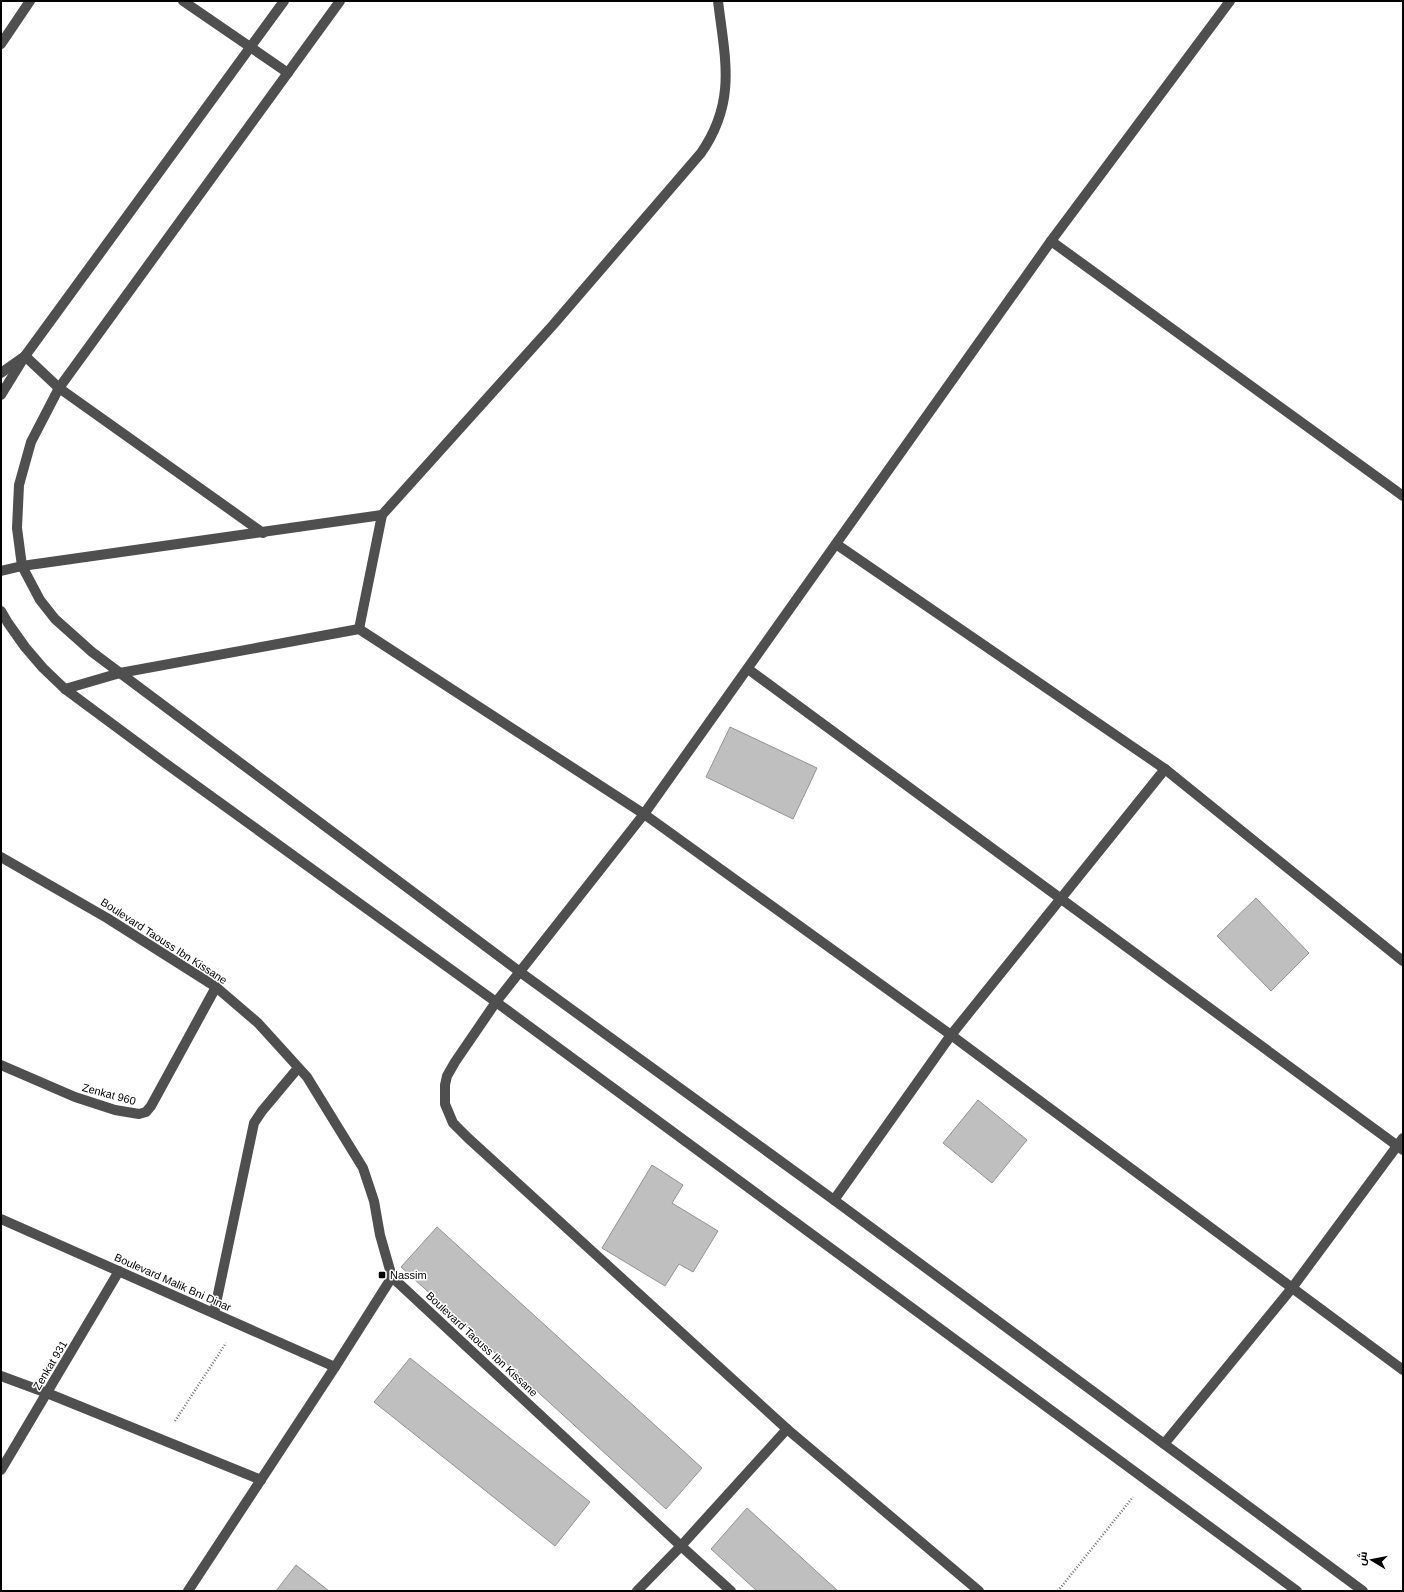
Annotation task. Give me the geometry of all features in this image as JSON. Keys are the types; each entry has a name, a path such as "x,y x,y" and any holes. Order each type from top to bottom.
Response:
{"street":[{"path":"1,44 30,1"},
{"path":"183,1 288,73"},
{"path":"1,395 25,356 284,1"},
{"path":"340,1 59,388 31,442 19,485 17,528 22,566 40,600 55,619 92,652 120,673 520,972 834,1200 1363,1591"},
{"path":"359,629 382,516 553,325 696,159 710,140 719,121 726,90 726,63 718,1"},
{"path":"979,1591 787,1429 453,1123 445,1104 445,1085 447,1076 454,1062 496,1002 644,814 1051,241 1230,1"},
{"path":"1051,241 1403,496"},
{"path":"1,373 25,356"},
{"path":"25,356 59,388 263,533"},
{"path":"1,571 22,566 382,516"},
{"path":"836,544 1165,769 1403,961"},
{"path":"1,610 8,623 25,647 43,668 65,689 496,1002 1297,1591"},
{"path":"65,689 120,673 359,629 644,814 951,1035 1403,1370"},
{"path":"748,668 1061,900 1401,1145 1292,1288 1164,1444"},
{"path":"834,1200 951,1035 1165,769"},
{"name":"Boulevard Taouss Ibn Kissane","path":"1,857 107,918 216,987 258,1023 307,1077 363,1168 374,1201 380,1235 392,1277 731,1591"},
{"name":"Zenkat 960","path":"1,1065 75,1097 116,1110 139,1114 146,1112 151,1106 216,987"},
{"path":"214,1313 254,1123 262,1111 298,1068"},
{"name":"Boulevard Malik Bni Dinar","path":"1,1219 335,1367"},
{"name":"Zenkat 931","path":"1,1470 119,1271"},
{"path":"188,1591 335,1367 392,1277"},
{"path":"1,1376 47,1392 261,1480"},
{"path":"637,1591 681,1546 787,1429"}],"path":[{"path":"162,1440 238,1324"},
{"path":"1058,1591 1146,1480"}],"building":[{"path":"730,727 817,768 793,819 706,777"},
{"path":"1256,898 1309,953 1271,991 1217,936"},
{"path":"978,1100 1027,1140 992,1183 943,1143"},
{"path":"652,1165 683,1185 672,1203 718,1231 693,1272 679,1264 665,1286 602,1248"},
{"path":"437,1227 702,1468 666,1509 401,1267"},
{"path":"410,1358 590,1502 555,1546 374,1402"},
{"path":"747,1508 838,1591 757,1591 711,1549"},
{"path":"296,1565 329,1591 276,1591"}],"place":[{"name":"Nassim","path":"382,1275"}]}
